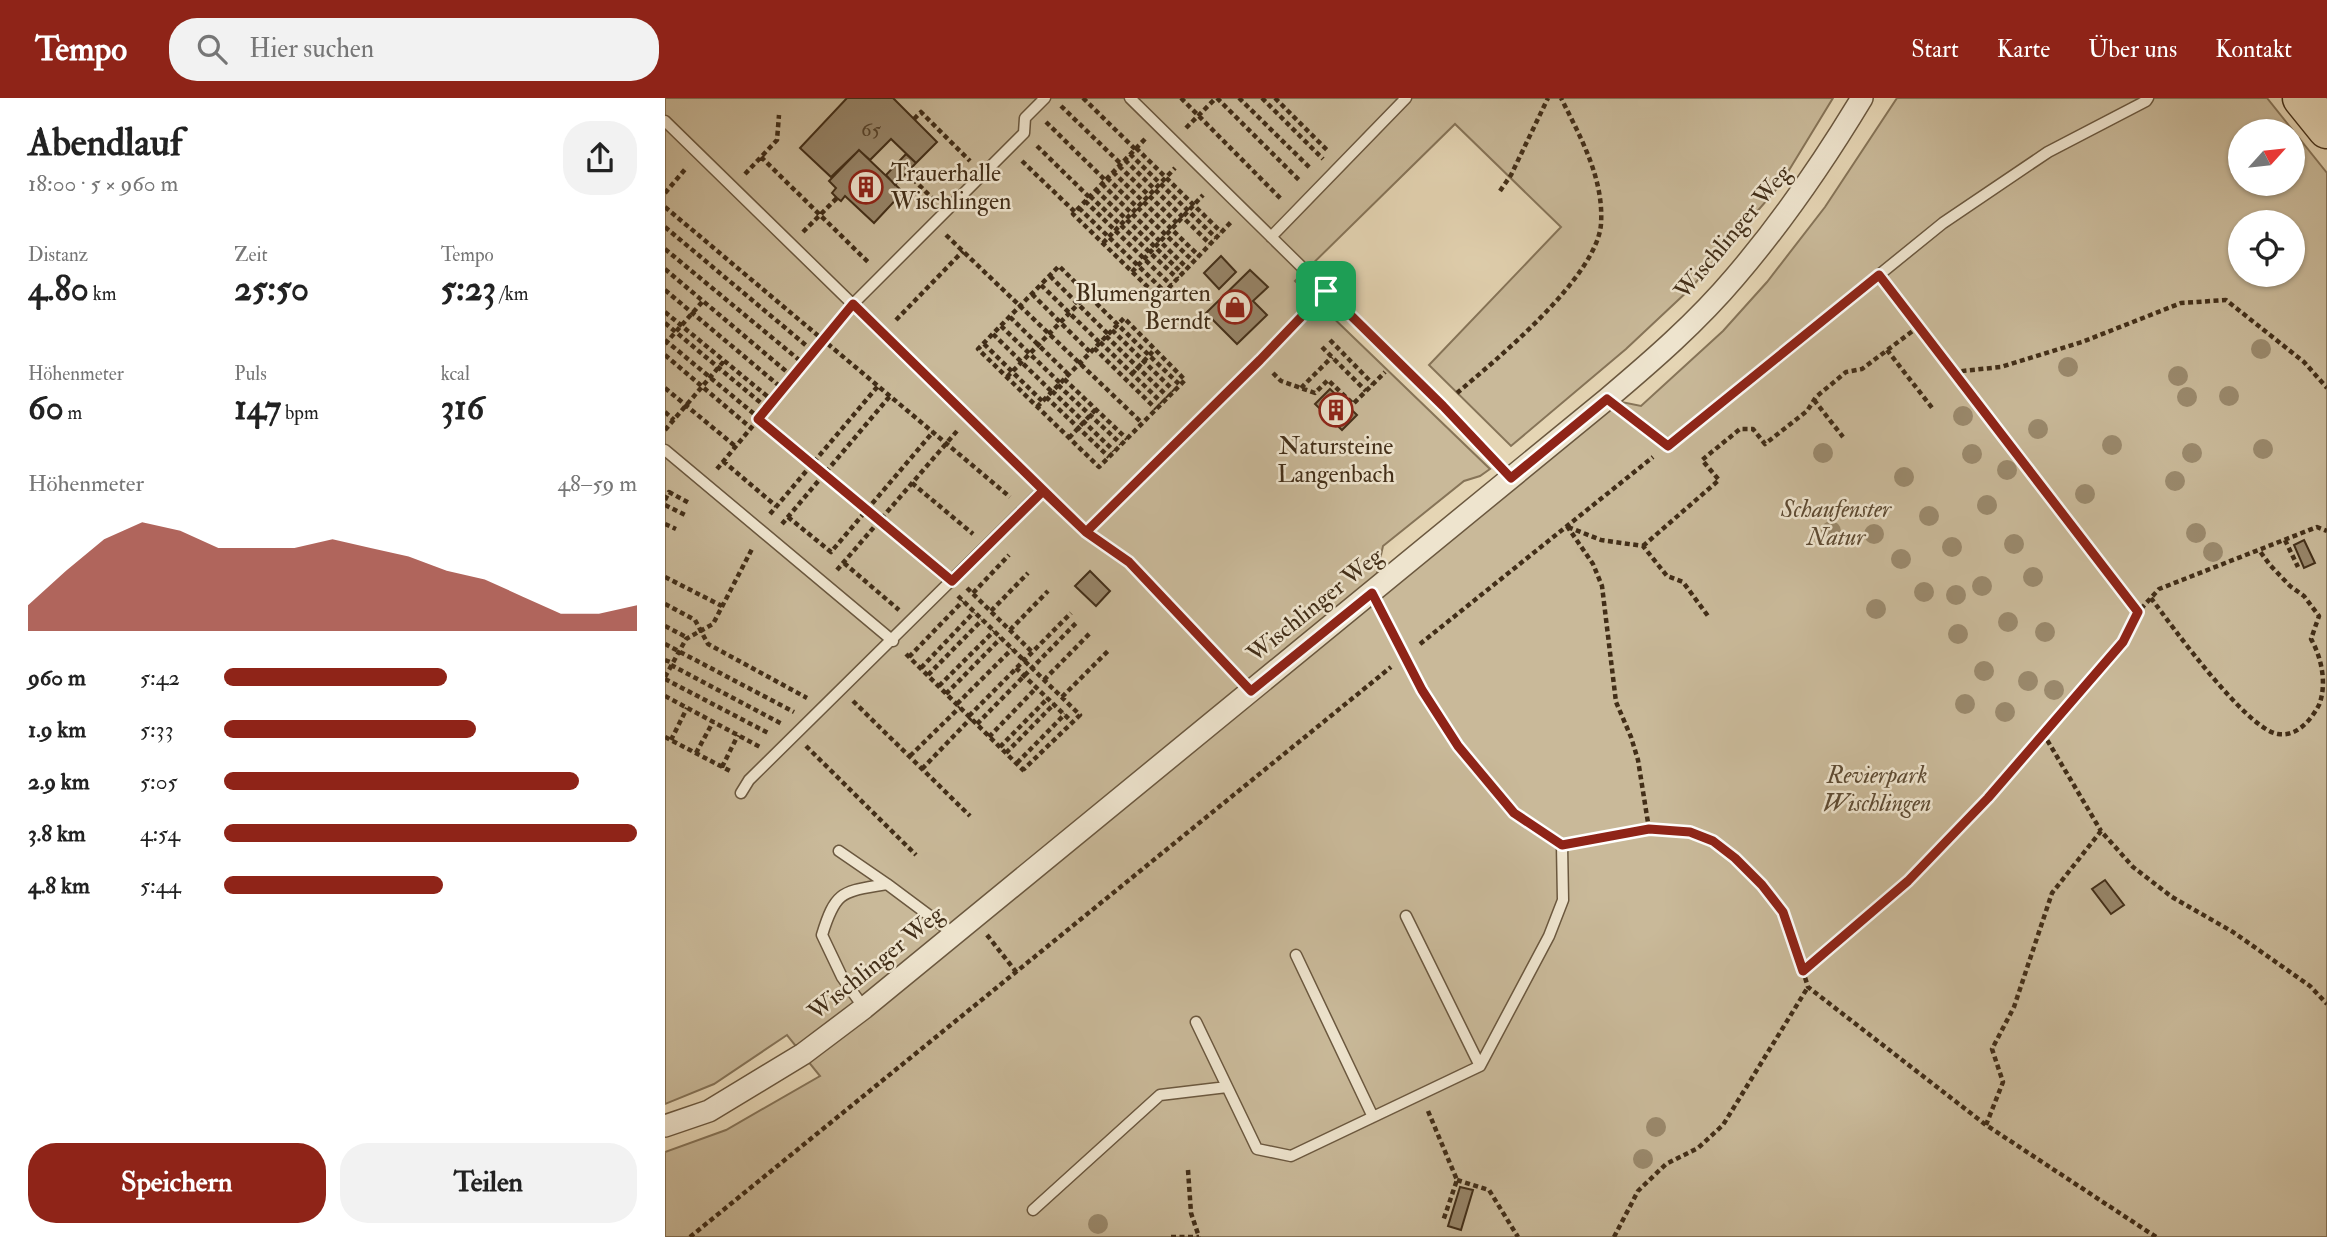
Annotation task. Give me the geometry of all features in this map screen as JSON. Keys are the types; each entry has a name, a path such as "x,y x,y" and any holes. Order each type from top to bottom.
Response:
{"highway":[{"path":"2302,98 2327,128"}],"street":[{"name":"Wischlinger Weg","path":"665,1126 709,1111 803,1054 864,1009 1607,399 1671,344 1734,278 1808,184 1862,98"}],"lane":[{"path":"853,304 1024,133 1024,118 1045,98"},
{"path":"1130,98 1397,360 1511,478"},
{"path":"1271,237 1406,98"},
{"path":"1607,399 1668,446 1943,223 2037,159 2148,98"},
{"path":"665,121 1086,532 1129,562 1251,691"},
{"path":"1086,532 1326,291"},
{"path":"665,450 893,640"},
{"path":"741,793 749,780 1043,491"},
{"path":"1196,1022 1258,1149 1291,1156 1480,1066 1549,936 1563,900 1562,845 1514,813 1458,746 1422,690 1372,593"},
{"path":"839,851 954,934"},
{"path":"864,1009 842,977 822,935 830,908 847,891 887,884"},
{"path":"1406,916 1480,1066"},
{"path":"1296,956 1373,1117"},
{"path":"1033,1210 1160,1095 1227,1087"}],"path":[{"path":"1052,98 1122,163 1155,189 1210,244"},
{"path":"1083,98 1221,232"},
{"path":"1181,98 1295,213"},
{"path":"1173,141 1217,98 1313,194"},
{"path":"1239,98 1324,182"},
{"path":"1262,98 1338,168"},
{"path":"1275,98 1338,168"},
{"path":"1500,191 1511,175 1548,98"},
{"path":"1443,406 1545,314 1597,242 1601,226 1600,200 1593,168 1561,98"},
{"path":"1033,109 1187,268"},
{"path":"914,119 921,112 983,174"},
{"path":"732,187 777,140 779,115"},
{"path":"1158,125 1073,214 1159,298 1243,209"},
{"path":"1024,133 1088,198 1143,260 1171,285"},
{"path":"1009,148 1109,237 1165,292"},
{"path":"1134,150 1160,183 1216,238"},
{"path":"665,193 698,154"},
{"path":"1103,243 1188,155"},
{"path":"761,157 882,275"},
{"path":"1122,163 1177,223"},
{"path":"1113,172 1199,256"},
{"path":"907,173 946,212"},
{"path":"1105,181 1137,207 1193,262"},
{"path":"1132,272 1215,182"},
{"path":"1096,190 1182,274"},
{"path":"820,215 837,198"},
{"path":"1088,198 1178,279"},
{"path":"665,207 1024,509"},
{"path":"934,223 1142,424"},
{"path":"665,227 814,352"},
{"path":"665,249 804,364"},
{"path":"883,333 963,251"},
{"path":"1037,407 1118,325 1124,318 1185,380 1099,467 1037,407 978,349 1059,266 1087,295 1118,325 1149,355 1180,385"},
{"path":"665,270 793,377"},
{"path":"1879,275 2138,612"},
{"path":"1050,276 1168,397"},
{"path":"1041,285 1162,403"},
{"path":"665,290 783,389"},
{"path":"1032,294 1156,409"},
{"path":"1007,377 1087,295"},
{"path":"1953,372 2012,363 2082,342 2181,303 2227,300 2304,362 2327,388"},
{"path":"702,301 666,342 711,377 952,582 973,593 1032,652"},
{"path":"705,483 853,304"},
{"path":"665,312 773,401"},
{"path":"1010,317 1069,374"},
{"path":"665,323 767,408"},
{"path":"1001,326 1126,439"},
{"path":"1643,546 1719,480 1702,460 1740,429 1753,429 1765,444 1807,411 1814,400 1846,372 1862,369 1918,327"},
{"path":"993,334 1114,451"},
{"path":"1109,334 1143,361 1174,391"},
{"path":"1330,340 1373,384"},
{"path":"983,344 1109,457"},
{"path":"1322,347 1366,391"},
{"path":"1127,380 1155,349"},
{"path":"1887,350 1933,409"},
{"path":"665,355 751,428"},
{"path":"1301,388 1332,357"},
{"path":"1260,360 1281,381 1315,393 1328,380 1353,404 1397,360"},
{"path":"665,430 725,361"},
{"path":"1061,382 1090,415 1121,444"},
{"path":"794,737 665,678 688,638 713,624 759,529 879,386"},
{"path":"665,388 736,446"},
{"path":"771,538 890,396"},
{"path":"1814,400 1843,437"},
{"path":"1069,438 1095,409"},
{"path":"665,412 674,419"},
{"path":"788,517 831,552 933,432"},
{"path":"825,584 946,443"},
{"path":"690,1237 1405,656 1668,446"},
{"path":"723,461 776,506"},
{"path":"912,484 988,546"},
{"path":"665,500 669,492 691,504"},
{"path":"665,505 685,514"},
{"path":"665,524 676,529"},
{"path":"1567,526 1601,540 1643,546 1667,576 1683,582 1708,616"},
{"path":"1567,526 1594,564 1602,586 1616,702 1631,737 1637,760 1649,829"},
{"path":"1803,971 1908,881 1988,798 2123,642 2138,612 2159,589 2317,527 2327,531"},
{"path":"2285,539 2298,567"},
{"path":"2151,598 2181,639 2238,705 2263,727 2277,735 2294,733 2312,719 2322,700 2324,676 2320,653 2311,639 2319,616 2304,596 2290,586 2259,550"},
{"path":"973,593 1009,555"},
{"path":"844,563 913,621"},
{"path":"991,611 1028,573"},
{"path":"665,578 722,606"},
{"path":"893,640 1024,771 1080,715 963,601 952,582"},
{"path":"1010,630 1048,591"},
{"path":"909,657 963,601"},
{"path":"665,604 695,621 708,644 824,707"},
{"path":"921,668 974,612"},
{"path":"922,769 1071,613"},
{"path":"928,675 982,620"},
{"path":"977,724 1079,621"},
{"path":"665,626 688,638"},
{"path":"939,686 993,631"},
{"path":"1044,680 1090,632"},
{"path":"946,694 1001,638"},
{"path":"665,644 811,721"},
{"path":"910,757 1012,649"},
{"path":"1062,697 1109,650"},
{"path":"665,660 794,737 916,855"},
{"path":"1016,668 1072,722"},
{"path":"989,737 1037,688"},
{"path":"842,690 970,816"},
{"path":"665,696 775,755"},
{"path":"1000,747 1048,698"},
{"path":"1006,753 1054,704"},
{"path":"671,740 687,708"},
{"path":"1017,763 1065,714"},
{"path":"696,753 713,722"},
{"path":"2043,733 2101,831 2133,867 2172,897 2233,932 2310,986 2327,1004"},
{"path":"722,767 739,735"},
{"path":"665,737 749,780"},
{"path":"1562,845 1649,829 1690,832 1713,841 1762,885 1783,912 1808,987 1986,1125 2156,1237"},
{"path":"1986,1125 2003,1082 1991,1049 2014,1007 2052,893 2101,831"},
{"path":"983,931 1017,973"},
{"path":"1614,1237 1638,1191 1666,1164 1698,1148 1723,1125 1808,987"},
{"path":"1420,1094 1457,1180 1443,1221"},
{"path":"1171,1237 1199,1237 1191,1213 1188,1170"},
{"path":"1457,1180 1489,1190 1518,1237"},
{"path":"697,1233 703,1237"}],"green space":[{"name":"Revierpark Wischlingen","path":"665,98 1833,98 1780,185 1691,288 1626,349 1511,446 1429,365 1561,227 1455,124 1295,281 1490,469 1480,476 1464,481 1383,546 1373,591 1607,399 1641,406 1723,331 1767,282 1825,207 1897,98 2267,98 2284,119 2228,119 2228,196 2305,196 2305,146 2327,173 2327,1237 665,1237 665,1152 726,1130 820,1076 787,1035 714,1084 665,1104"}],"building":[{"path":"847,98 893,98 937,142 916,163 891,139 870,160 859,150 831,177 800,148"},
{"name":"Trauerhalle Wischlingen","path":"859,150 903,192 874,223 845,196 841,201 837,198 832,193 836,188 829,181"},
{"path":"906,154 916,163 895,185 886,175"},
{"path":"1221,256 1236,272 1219,289 1204,273"},
{"name":"Blumengarten Berndt","path":"1250,270 1268,287 1253,301 1267,315 1237,344 1206,313"},
{"name":"Natursteine Langenbach","path":"1330,389 1357,415 1342,430 1315,404"},
{"path":"2304,540 2315,563 2304,568 2294,545"},
{"path":"1090,571 1110,591 1096,606 1075,586"},
{"path":"2105,880 2124,905 2111,914 2092,889"},
{"path":"1460,1187 1473,1190 1461,1230 1448,1226"}],"place":[{"name":"Trauerhalle Wischlingen","path":"866,187"},
{"name":"Blumengarten Berndt","path":"1235,307"},
{"name":"Natursteine Langenbach","path":"1336,410"}],"route":[{"path":"1326,291 1086,532 1043,491 952,581 758,419 853,304 1086,532 1129,562 1251,691 1372,593 1422,690 1458,746 1514,813 1562,845 1649,829 1690,832 1713,841 1762,885 1783,912 1803,971 1908,881 1988,798 2123,642 2138,612 1879,275 1668,446 1607,399 1511,478 1443,406 1326,291"}],"park label":[{"name":"Schaufenster Natur","path":"1836,523"}]}
